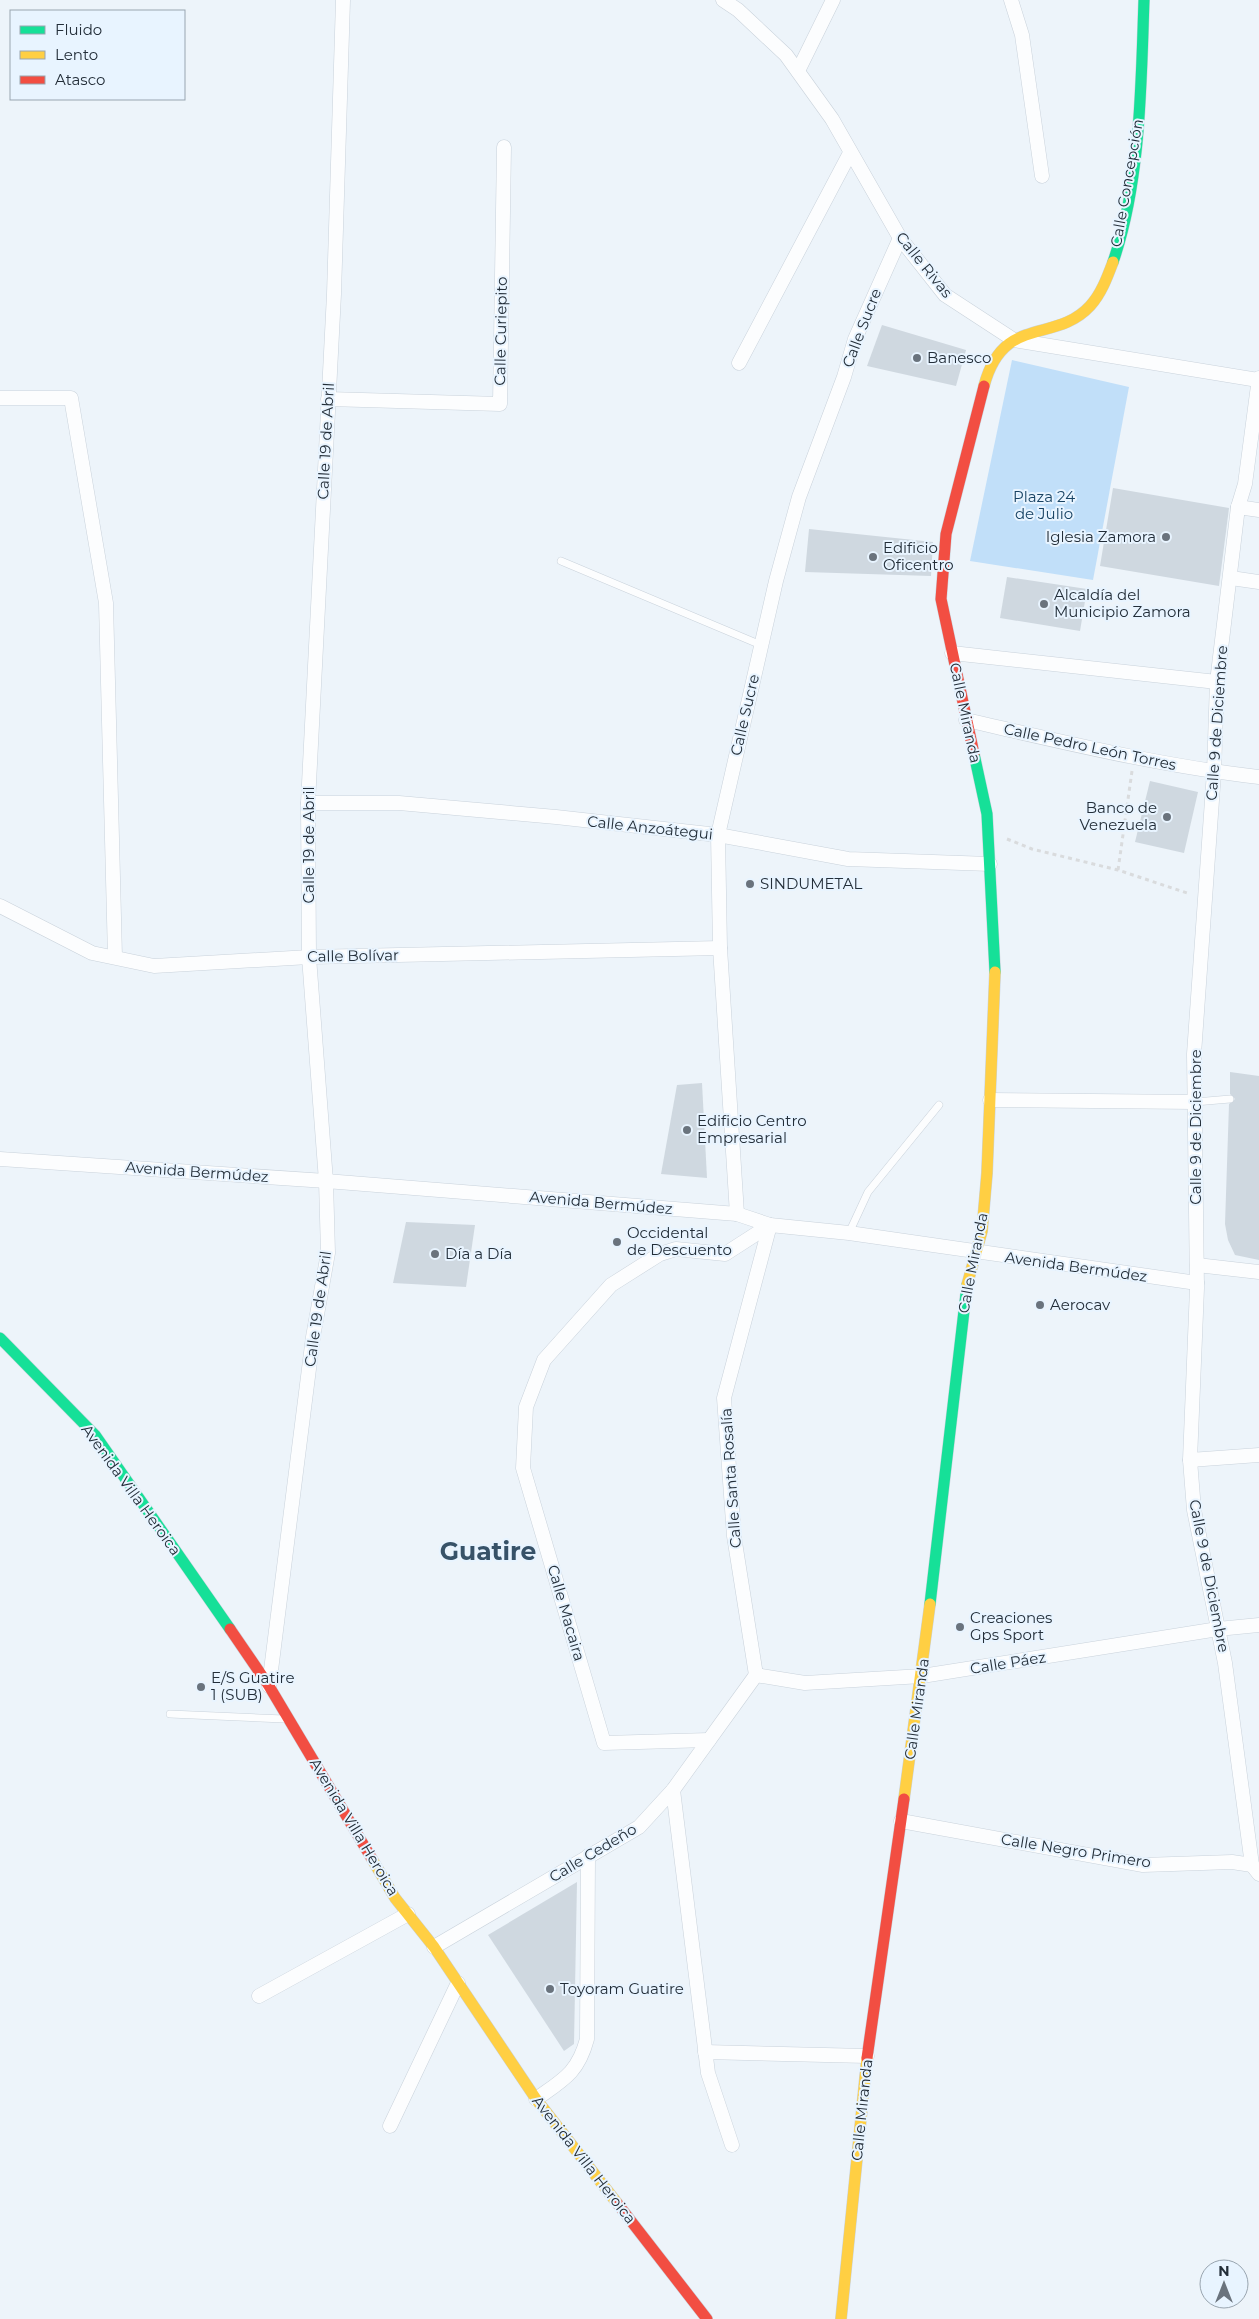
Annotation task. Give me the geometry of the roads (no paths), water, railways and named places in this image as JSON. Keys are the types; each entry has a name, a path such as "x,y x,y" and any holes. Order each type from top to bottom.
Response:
{"street":[{"name":"Calle 19 de Abril","path":"269,1686 313,1337 328,1253 326,1181 315,1059 309,956 308,803 337,224 343,0"},
{"name":"Calle Rivas","path":"723,0 741,5 786,55 832,119 900,238 945,295 1014,340 1258,379"},
{"path":"798,71 833,0"},
{"path":"1011,0 1022,35 1042,176"},
{"name":"Calle Concepción","path":"1014,340 1059,324 1090,306 1103,287 1123,226 1139,114 1144,0"},
{"name":"Calle Curiepito","path":"328,399 500,404 504,147"},
{"path":"739,363 850,153"},
{"name":"Calle Sucre","path":"737,1214 720,948 718,835 761,645 799,497 844,376 855,339 900,238"},
{"name":"Calle Miranda","path":"841,2319 868,2056 922,1676 966,1288 982,1231 990,1100 996,958 987,814 942,599 946,534 988,372 996,356 1014,340"},
{"name":"Calle 9 de Diciembre","path":"1256,1870 1225,1663 1194,1510 1190,1460 1197,1283 1194,1054 1214,772 1217,682 1231,578 1238,507 1244,484 1258,379"},
{"path":"0,398 71,398 106,603 115,958"},
{"path":"1238,507 1259,510"},
{"path":"1231,578 1259,582"},
{"path":"952,653 1217,682"},
{"name":"Calle Pedro León Torres","path":"966,720 1134,758 1214,772 1259,777"},
{"name":"Calle Anzoátegui","path":"308,803 399,803 718,835 848,859 990,864"},
{"name":"Calle Bolívar","path":"0,906 92,952 154,966 309,956 720,948"},
{"path":"990,1100 1195,1102"},
{"name":"Avenida Bermúdez","path":"0,1159 326,1181 737,1214 770,1225 848,1233 976,1253 1197,1283"},
{"name":"Calle Santa Rosalía","path":"756,1675 734,1536 724,1398 770,1225"},
{"name":"Calle Macaira","path":"709,1740 604,1743 523,1468 526,1407 544,1360 612,1285 660,1254 676,1249 725,1254 770,1225"},
{"path":"1197,1265 1259,1272"},
{"name":"Avenida Villa Heroica","path":"0,1338 95,1435 269,1686 395,1898 434,1946 536,2099 707,2319"},
{"path":"1190,1460 1259,1455"},
{"name":"Calle Páez","path":"756,1675 805,1683 922,1676 1218,1629 1259,1625"},
{"name":"Calle Cedeño","path":"434,1946 639,1827 673,1790 756,1675"},
{"path":"673,1790 708,2073 732,2145"},
{"name":"Calle Negro Primero","path":"901,1821 1143,1865 1232,1862 1256,1870"},
{"path":"536,2099 569,2076 578,2064 587,2039 588,1856"},
{"path":"259,1996 408,1914"},
{"path":"390,2126 458,1983"},
{"path":"705,2052 868,2056"}],"lane":[{"path":"561,561 761,645"},
{"path":"1195,1102 1230,1099"},
{"path":"848,1233 868,1192 939,1104"},
{"path":"170,1714 290,1719"}],"place":[{"name":"Banesco","path":"917,358"},
{"name":"Iglesia Zamora","path":"1166,537"},
{"name":"Edificio Oficentro","path":"873,557"},
{"name":"Alcaldía del Municipio Zamora","path":"1044,604"},
{"name":"Banco de Venezuela","path":"1167,817"},
{"name":"SINDUMETAL","path":"750,884"},
{"name":"Edificio Centro Empresarial","path":"687,1130"},
{"name":"Occidental de Descuento","path":"617,1242"},
{"name":"Día a Día","path":"435,1254"},
{"name":"Aerocav","path":"1040,1305"},
{"name":"Creaciones Gps Sport","path":"960,1627"},
{"name":"E/S Guatire 1 (SUB)","path":"201,1687"},
{"name":"Toyoram Guatire","path":"550,1989"}],"district":[{"name":"Guatire","path":"488,1551"}],"park label":[{"name":"Plaza 24 de Julio","path":"1044,506"}]}
